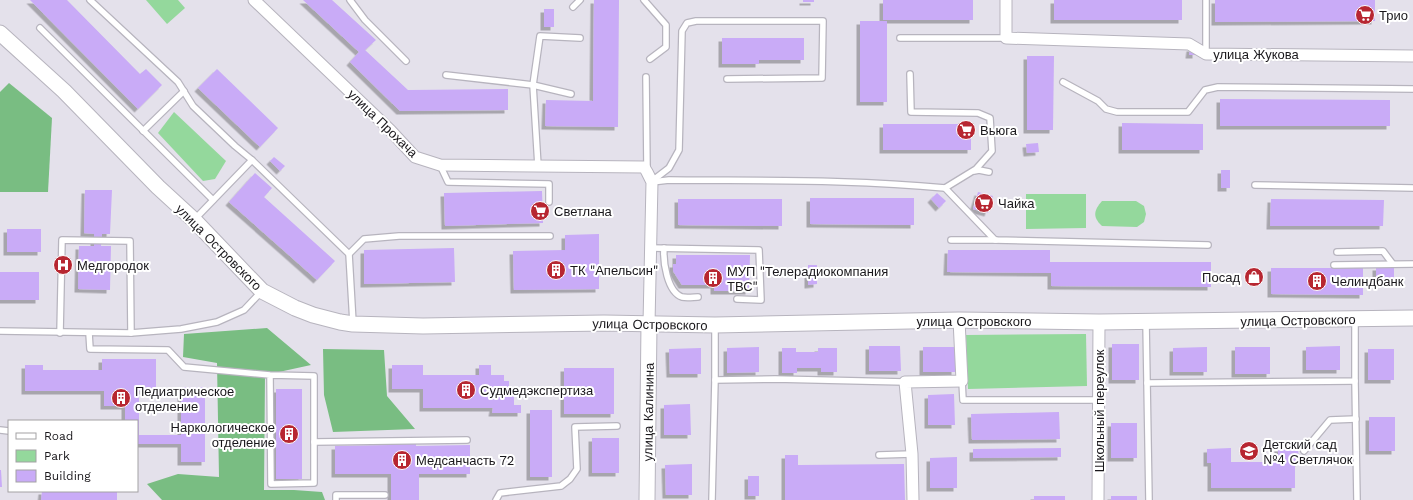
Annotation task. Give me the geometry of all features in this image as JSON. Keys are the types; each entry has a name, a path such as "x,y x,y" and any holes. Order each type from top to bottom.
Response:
{"street":[{"name":"улица Прохача","path":"254,0 390,130 415,157 440,165 644,167 650,177"},
{"path":"1006,0 1006,38"},
{"name":"улица Островского","path":"0,33 64,91 158,187 194,220 262,291 295,308 313,315 353,324 423,326 604,323 715,325 959,320 1146,322 1413,318"},
{"name":"улица Жукова","path":"1006,38 1189,44 1206,54 1413,56"},
{"path":"649,324 650,177"},
{"path":"913,500 912,454 905,382 962,381 959,320"},
{"name":"Школьный переулок","path":"1098,500 1099,322"},
{"name":"улица Калинина","path":"647,500 649,324"}],"lane":[{"path":"90,0 178,82 193,106 252,160 349,254 353,324"},
{"path":"350,0 365,20 406,61"},
{"path":"573,7 580,0"},
{"path":"644,0 666,25 666,47 650,59"},
{"path":"1206,0 1206,54"},
{"path":"650,177 669,168 679,150 682,31 687,23 696,21 823,21 822,78 727,79"},
{"path":"40,28 213,200"},
{"path":"538,166 533,84 540,36 580,38"},
{"path":"900,38 1006,38"},
{"path":"650,177 669,180 812,181 897,184 945,188 973,171 992,151 990,118 978,112 911,112 910,74"},
{"path":"446,75 533,84 571,94"},
{"path":"646,77 646,149 650,177"},
{"path":"1063,82 1098,100 1106,109 1117,112 1188,112 1205,90 1218,87 1413,89"},
{"path":"143,131 184,91"},
{"path":"194,220 252,160"},
{"path":"440,165 448,182 549,184 549,202"},
{"path":"973,171 980,170 989,172"},
{"path":"1255,185 1413,188"},
{"path":"945,188 996,240"},
{"path":"349,254 364,240 399,236 550,236"},
{"path":"60,333 62,240 130,241 131,333"},
{"path":"951,240 1208,245"},
{"path":"650,248 759,250 761,300 737,299"},
{"path":"664,248 664,262 672,289 681,296 698,297"},
{"path":"1337,252 1383,251 1392,263"},
{"path":"1334,265 1392,263 1413,264"},
{"path":"0,332 131,333 181,328 217,322 244,310 262,291"},
{"path":"1355,319 1357,500"},
{"path":"1146,322 1149,500"},
{"path":"712,500 715,325"},
{"path":"89,333 90,349 168,350 184,367 270,375 314,376 314,483 271,484 270,375"},
{"path":"715,380 775,379 905,382"},
{"path":"962,381 963,400 1099,400"},
{"path":"1147,383 1355,381"},
{"path":"1304,450 1330,420 1356,419"},
{"path":"496,500 500,493 561,486 570,479 577,470 575,427 617,426"},
{"path":"314,442 467,440"},
{"path":"879,456 912,454"},
{"path":"336,500 336,495 385,495"}],"green space":[{"path":"146,0 178,0 185,8 167,24"},
{"path":"9,83 52,118 48,192 0,192 0,92"},
{"path":"174,112 226,161 215,179 203,181 158,133"},
{"path":"1026,194 1086,194 1086,228 1026,229"},
{"path":"1102,201 1136,201 1144,206 1146,214 1144,222 1137,227 1102,226 1095,217 1095,214 1097,207"},
{"path":"267,328 311,365 265,375 264,490 322,492 325,500 162,500 147,484 178,474 219,477 217,363 183,357 184,334"},
{"path":"1086,334 1087,386 968,389 966,335"},
{"path":"323,349 384,350 387,396 415,429 333,432 324,395"}],"building":[{"path":"30,0 67,0 140,74 146,69 162,85 138,109"},
{"path":"303,0 332,0 376,40 365,50 408,90 508,89 508,110 400,111 350,62 359,52"},
{"path":"594,0 619,0 618,127 545,126 546,100 593,101"},
{"path":"803,0 814,0 814,2 803,2"},
{"path":"883,0 973,0 973,20 883,20"},
{"path":"1054,0 1182,0 1182,20 1054,20"},
{"path":"1215,0 1375,0 1375,21 1215,22"},
{"path":"544,9 554,9 554,27 544,27"},
{"path":"860,21 887,21 887,102 860,102"},
{"path":"722,38 804,38 804,60 759,60 759,64 722,64"},
{"path":"1190,48 1196,48 1196,55 1189,55"},
{"path":"1027,56 1054,56 1053,130 1027,130"},
{"path":"217,69 278,128 260,147 198,88"},
{"path":"1220,99 1390,100 1390,126 1220,126"},
{"path":"1122,123 1203,124 1203,150 1122,150"},
{"path":"883,124 971,124 971,150 883,150"},
{"path":"1038,143 1039,152 1027,153 1026,144"},
{"path":"274,157 285,166 280,171 270,161"},
{"path":"1221,170 1230,170 1230,188 1221,188"},
{"path":"255,173 272,188 264,197 335,261 317,280 229,202"},
{"path":"85,190 112,190 110,234 102,234 101,246 111,246 110,290 78,289 79,246 94,246 94,234 84,233"},
{"path":"542,191 543,223 445,226 444,193"},
{"path":"978,192 993,196 988,213 973,209"},
{"path":"937,193 946,201 939,208 931,199"},
{"path":"810,198 914,198 914,225 810,224"},
{"path":"678,199 782,199 782,226 678,225"},
{"path":"1271,199 1384,200 1383,226 1270,226"},
{"path":"7,229 41,229 41,252 7,252"},
{"name":"ТК \"Апельсин\"","path":"599,234 599,289 514,290 513,251 565,250 565,235"},
{"path":"454,248 455,282 364,284 364,250"},
{"path":"948,250 1050,250 1050,262 1211,262 1211,287 1051,286 1051,273 947,272"},
{"name":"МУП \"Телерадиокомпания ТВС\"","path":"676,255 750,255 749,291 714,291 714,285 682,285 673,271 673,264 676,264"},
{"path":"808,265 817,265 817,284 808,285"},
{"path":"1376,267 1394,267 1394,281 1376,280"},
{"name":"Челиндбанк","path":"1271,268 1363,268 1363,295 1271,294"},
{"path":"0,272 39,272 39,300 0,300"},
{"path":"1112,344 1139,344 1139,380 1112,380"},
{"path":"869,346 900,346 901,371 869,371"},
{"path":"1340,346 1340,370 1306,370 1306,347"},
{"path":"759,347 759,372 727,373 727,348"},
{"path":"923,347 955,347 955,372 923,372"},
{"path":"1207,347 1207,372 1173,372 1173,348"},
{"path":"1235,347 1270,347 1270,374 1235,374"},
{"path":"701,348 701,374 670,374 669,349"},
{"path":"782,348 796,348 796,352 818,352 818,348 837,348 837,372 821,372 821,368 797,368 797,373 782,373"},
{"path":"1368,349 1394,349 1394,380 1368,380"},
{"name":"Педиатрическое отделение","path":"102,359 156,359 156,391 139,391 139,435 181,435 181,387 205,387 205,462 181,462 181,444 138,444 138,420 125,420 125,406 104,406 104,391 25,391 25,365 43,365 43,370 102,370"},
{"name":"Судмедэкспертиза","path":"392,365 423,365 423,375 479,375 479,365 491,365 491,375 504,375 504,381 509,381 509,392 514,392 514,405 521,405 521,413 492,413 493,408 423,408 423,389 392,389"},
{"path":"564,368 614,368 614,414 564,414"},
{"name":"Наркологическое отделение","path":"276,389 302,389 302,479 276,479"},
{"path":"954,394 955,425 928,425 928,395"},
{"path":"690,404 691,435 664,435 664,405"},
{"path":"530,410 552,410 552,477 530,477"},
{"path":"1059,412 1060,439 972,440 971,414"},
{"path":"1369,417 1395,417 1395,451 1369,451"},
{"path":"1111,423 1137,423 1137,458 1111,458"},
{"path":"592,438 619,438 619,473 592,473"},
{"name":"Медсанчасть 72","path":"391,442 416,442 416,446 470,445 470,474 419,474 419,500 391,500 391,474 335,474 335,446 391,445"},
{"path":"1061,448 1061,457 973,458 973,449"},
{"path":"1231,448 1231,462 1278,462 1278,448 1298,448 1299,463 1295,463 1295,488 1211,488 1211,463 1207,463 1207,449"},
{"path":"785,455 798,455 798,465 904,464 905,500 785,500"},
{"path":"957,457 957,488 930,488 930,458"},
{"path":"692,464 692,495 666,495 665,465"},
{"path":"1,470 2,487 0,487"},
{"path":"748,476 759,476 759,496 748,496"},
{"path":"42,492 117,492 117,500 41,500"},
{"path":"1034,496 1065,496 1065,500 1034,500"},
{"path":"1111,496 1137,496 1137,500 1111,500"}],"place":[{"name":"Трио","path":"1365,15"},
{"name":"Вьюга","path":"966,130"},
{"name":"Чайка","path":"984,203"},
{"name":"Светлана","path":"540,211"},
{"name":"Медгородок","path":"63,265"},
{"name":"ТК \"Апельсин\"","path":"556,270"},
{"name":"Посад","path":"1254,277"},
{"name":"МУП \"Телерадиокомпания ТВС\"","path":"713,278"},
{"name":"Челиндбанк","path":"1317,281"},
{"name":"Судмедэкспертиза","path":"466,390"},
{"name":"Педиатрическое отделение","path":"121,398"},
{"name":"Наркологическое отделение","path":"289,434"},
{"name":"Детский сад №4 Светлячок","path":"1249,451"},
{"name":"Медсанчасть 72","path":"402,460"}]}
